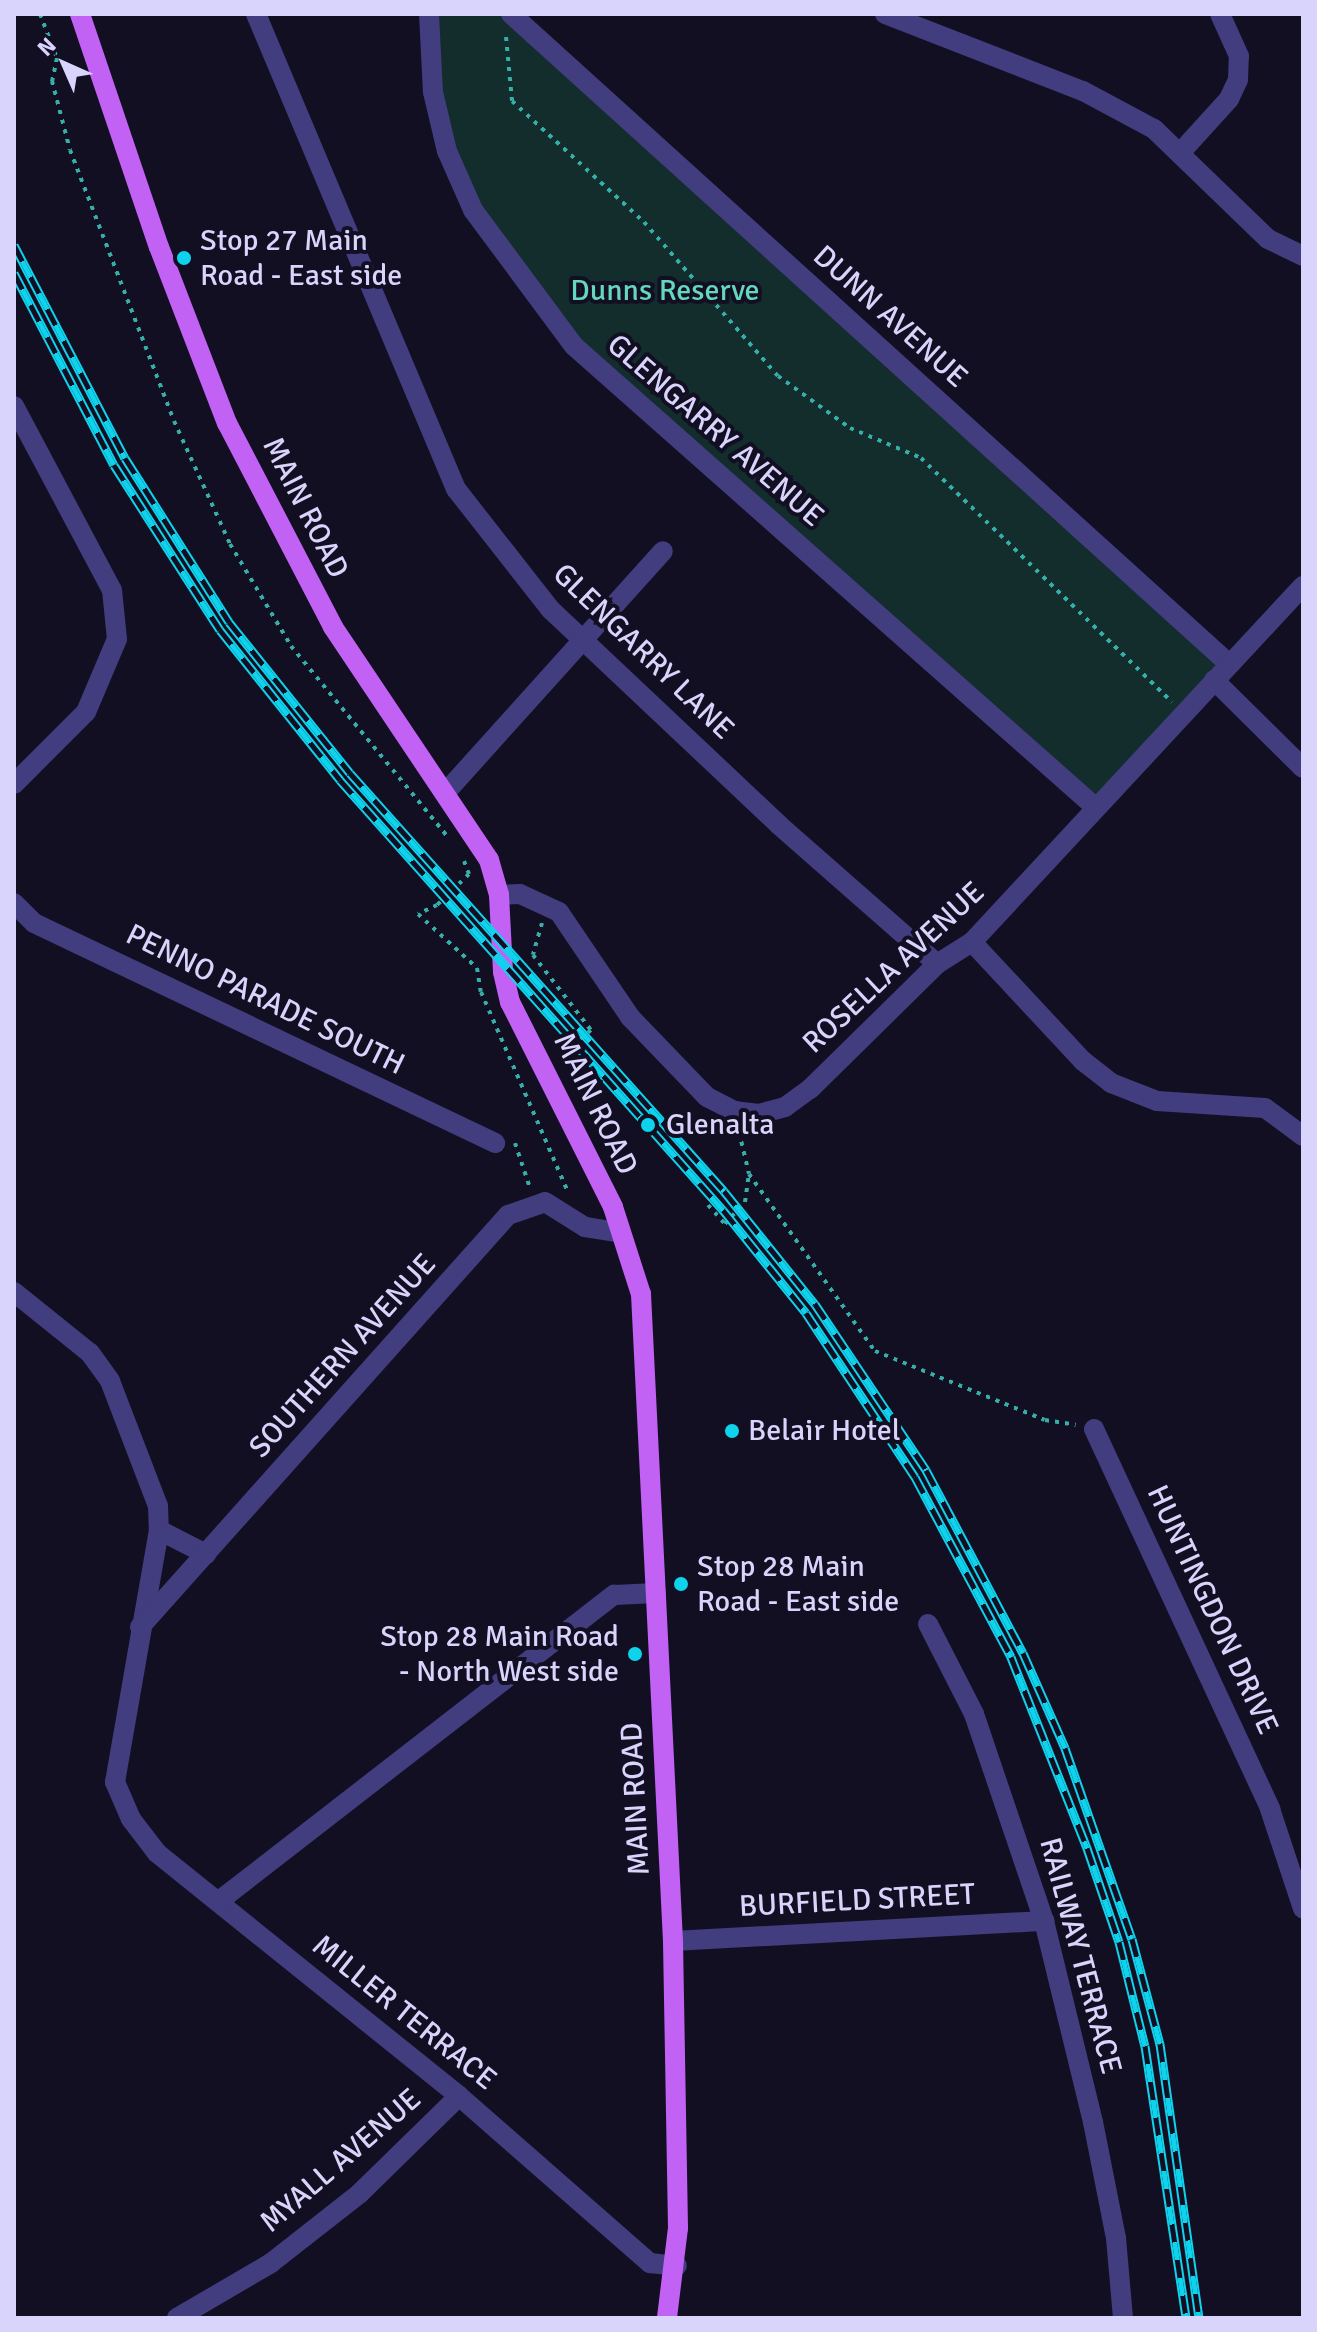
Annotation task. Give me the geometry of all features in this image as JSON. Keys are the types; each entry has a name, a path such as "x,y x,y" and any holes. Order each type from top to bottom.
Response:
{"main road":[{"name":"MAIN ROAD","path":"80,14 159,247 227,423 333,627 489,860 499,895 504,983 621,1233 641,1294 673,1941 677,2266 667,2318"}],"street":[{"name":"GLENGARRY LANE","path":"256,14 456,489 550,609 937,964"},
{"name":"GLENGARRY AVENUE","path":"429,14 433,92 447,151 473,210 574,346 1095,807"},
{"path":"885,14 1083,91 1154,129 1268,239 1303,256"},
{"path":"1180,153 1229,99 1238,80 1239,56 1220,14"},
{"name":"DUNN AVENUE","path":"508,21 1229,664"},
{"path":"14,406 112,590 117,639 86,712 14,784"},
{"path":"446,792 663,551"},
{"name":"ROSELLA AVENUE","path":"734,1111 759,1114 785,1107 810,1089 937,964 972,942 1303,586"},
{"path":"1214,680 1303,768"},
{"path":"499,895 520,894 547,903 630,1017 707,1097 734,1111"},
{"name":"PENNO PARADE SOUTH","path":"14,903 34,923 495,1143"},
{"path":"972,942 1083,1061 1111,1083 1157,1101 1265,1108 1303,1136"},
{"path":"536,1205 545,1202 565,1211 585,1227 621,1233"},
{"name":"SOUTHERN AVENUE","path":"140,1627 508,1215 536,1205"},
{"path":"14,1292 90,1353 110,1381 158,1506 159,1530 140,1627"},
{"name":"HUNTINGDON DRIVE","path":"1094,1429 1270,1809 1302,1901"},
{"path":"159,1530 206,1554"},
{"path":"219,1901 614,1595 656,1593"},
{"name":"RAILWAY TERRACE","path":"928,1624 974,1714 1044,1921 1093,2122 1116,2238 1123,2318"},
{"name":"MILLER TERRACE","path":"140,1627 115,1782 131,1819 157,1853 459,2096 650,2263 677,2266"},
{"name":"BURFIELD STREET","path":"673,1941 1044,1921"},
{"name":"MYALL AVENUE","path":"177,2318 271,2263 359,2194 459,2096"}],"path":[{"path":"40,14 57,58 52,81 70,150 174,421 230,544 308,669 457,847"},
{"path":"508,21 512,101 644,222 778,376 850,428 921,458 1183,712"},
{"path":"463,857 469,874 437,905 418,914 477,968 481,992 572,1202 565,1211"},
{"path":"547,903 533,955 591,1030 568,1049 552,1084"},
{"path":"708,1205 725,1224 745,1202 749,1174 734,1111"},
{"path":"495,1143 514,1140 536,1205"},
{"path":"749,1174 875,1351 1045,1420 1094,1429"}],"green space":[{"name":"Dunns Reserve","path":"429,14 511,14 1229,664 1095,807 574,346 473,210 447,151"}],"railway":[{"path":"14,245 125,458 229,622 350,773 724,1191 815,1304 926,1470 1023,1653 1065,1748 1132,1939 1160,2044 1199,2318"},
{"path":"14,273 114,465 220,630 340,780 723,1210 806,1313 915,1477 1011,1657 1087,1848 1119,1942 1145,2046 1186,2318"}],"place":[{"name":"Stop 27 Main Road - East side","path":"184,258"},
{"name":"Glenalta","path":"648,1125"},
{"name":"Belair Hotel","path":"732,1431"},
{"name":"Stop 28 Main Road - East side","path":"681,1584"},
{"name":"Stop 28 Main Road - North West side","path":"635,1654"}]}
